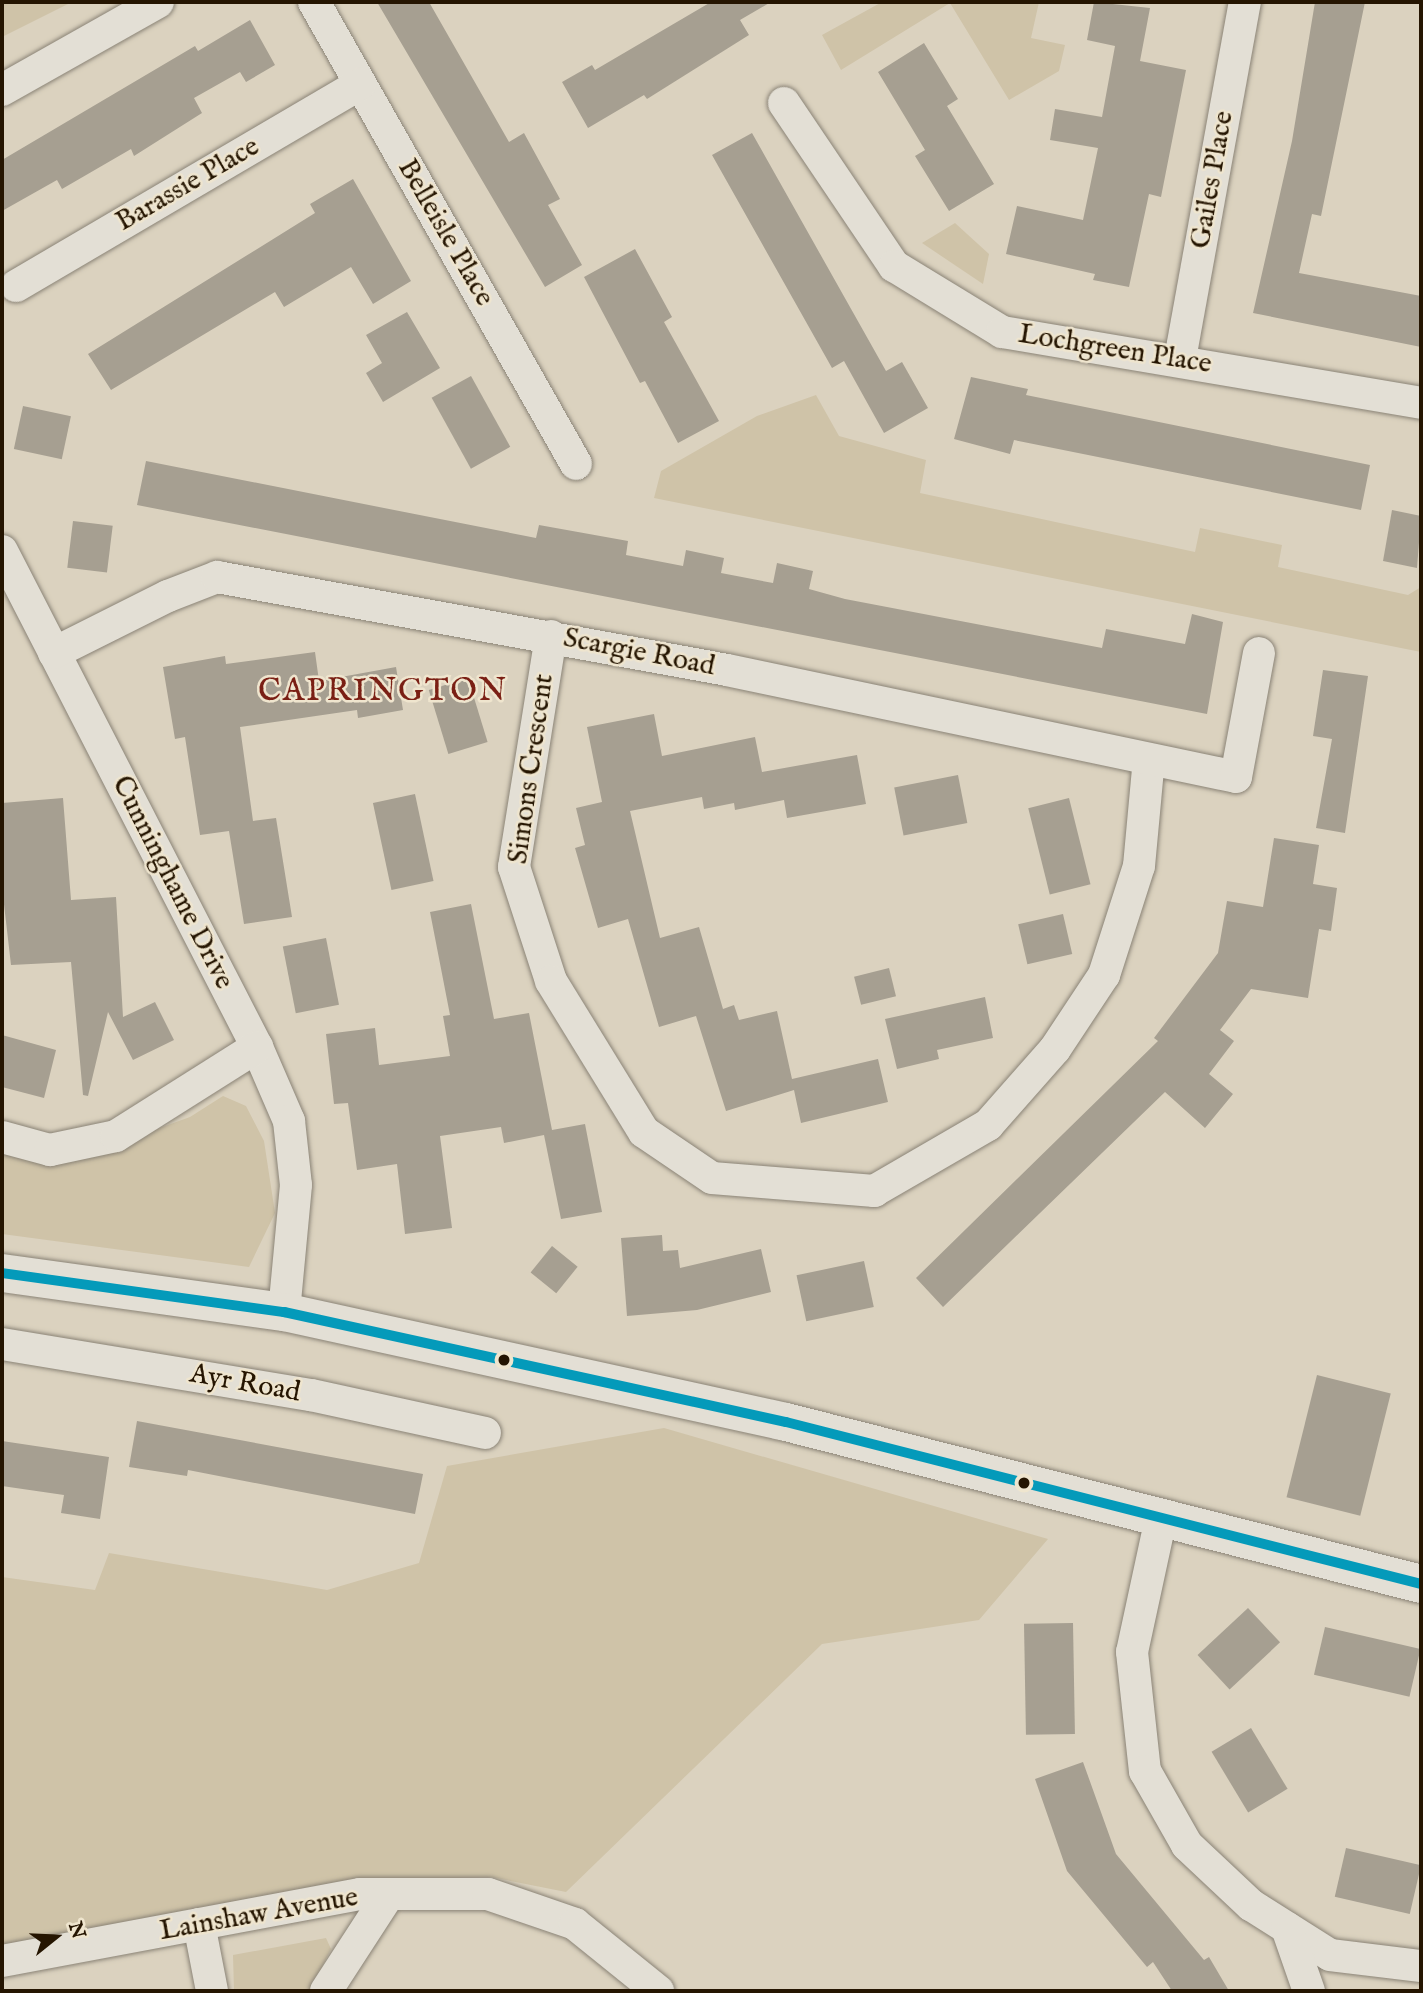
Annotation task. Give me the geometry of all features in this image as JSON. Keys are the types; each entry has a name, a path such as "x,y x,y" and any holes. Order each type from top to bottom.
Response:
{"main road":[{"path":"2,1273 284,1312 786,1422 1421,1584"}],"street":[{"path":"2,90 158,2"},
{"name":"Belleisle Place","path":"314,2 576,464"},
{"name":"Gailes Place","path":"1181,359 1245,2"},
{"name":"Barassie Place","path":"16,286 360,84"},
{"name":"Lochgreen Place","path":"784,103 894,266 1002,332 1181,359 1421,403"},
{"name":"Cunninghame Drive","path":"2,551 257,1047 289,1121 296,1185 284,1312"},
{"name":"Scargie Road","path":"54,653 168,596 217,577 551,636 1236,777 1259,653"},
{"name":"Simons Crescent","path":"551,636 514,867 551,981 644,1132 712,1178 874,1191 988,1125 1055,1049 1104,975 1139,866 1149,759"},
{"path":"2,1137 50,1150 117,1136 257,1047"},
{"name":"Ayr Road","path":"2,1345 311,1395 485,1433"},
{"path":"1161,1518 1132,1652 1145,1771 1186,1845 1251,1905 1330,1955 1421,1966"},
{"name":"Lainshaw Avenue","path":"2,1961 360,1894 387,1897 488,1894 575,1924 658,1991"},
{"path":"326,1991 387,1897"},
{"path":"199,1924 212,1991"},
{"path":"1287,1928 1309,1991"},
{"path":"1409,1991 1421,1979"}],"shaded area":[{"path":"2,2 72,2 2,37"},
{"path":"882,2 1039,2 1031,38 1065,45 1059,71 1009,100 950,3 841,70 822,35"},
{"path":"955,223 989,254 983,284 922,243"},
{"path":"816,395 839,436 926,460 920,493 1195,552 1200,528 1282,545 1278,567 1408,595 1421,587 1421,652 654,498 661,471 757,416"},
{"path":"223,1096 246,1106 264,1141 275,1213 249,1267 2,1234 2,1151 85,1155 190,1117"},
{"path":"664,1428 1048,1539 979,1620 822,1644 566,1892 491,1877 353,1881 2,1946 2,1577 95,1590 109,1553 327,1590 419,1563 447,1466"},
{"path":"326,1938 331,1949 310,1991 234,1991 233,1955"}],"building":[{"path":"377,2 429,2 509,142 524,133 560,199 548,205 582,265 545,287"},
{"path":"711,2 771,2 740,20 749,35 647,99 644,95 588,128 562,82 592,65 595,70"},
{"path":"1094,2 1150,8 1140,61 1186,70 1161,197 1149,194 1129,287 1093,280 1095,274 1006,254 1017,206 1083,220 1098,148 1050,140 1055,109 1102,117 1115,46 1087,40"},
{"path":"1315,2 1365,2 1321,216 1312,214 1299,273 1421,296 1421,347 1253,313 1292,141"},
{"path":"250,20 275,65 246,82 240,72 194,98 202,113 134,156 131,149 62,189 57,180 2,211 2,160 195,46 198,51"},
{"path":"924,43 958,99 947,106 994,184 949,211 915,156 925,150 878,72"},
{"path":"752,133 886,371 902,362 928,408 884,433 844,361 832,368 712,155"},
{"path":"353,179 411,281 373,304 351,267 284,307 275,292 111,390 88,354 315,213 310,204"},
{"path":"635,249 672,317 664,322 719,421 678,443 645,381 640,383 584,277"},
{"path":"407,312 440,368 383,402 366,373 382,363 366,335"},
{"path":"471,376 510,447 471,469 432,398"},
{"path":"971,377 1028,389 1026,395 1370,465 1361,510 1014,440 1010,454 954,439"},
{"path":"23,406 71,416 62,459 14,449"},
{"path":"146,461 536,538 539,525 628,541 626,555 683,566 686,550 724,558 721,573 773,583 777,563 813,571 809,589 845,599 1102,648 1106,629 1185,644 1192,614 1223,622 1207,714 137,505"},
{"path":"1392,510 1421,516 1417,568 1383,561"},
{"path":"73,521 113,526 107,573 67,568"},
{"path":"315,652 319,681 396,667 403,710 358,718 357,710 240,727 253,821 276,818 292,917 244,924 229,831 200,835 185,737 175,739 163,667 225,656 226,664"},
{"path":"1323,670 1368,676 1345,833 1316,828 1332,739 1313,736"},
{"path":"468,678 488,742 448,754 429,690"},
{"path":"654,714 662,756 755,737 762,772 857,755 866,804 787,818 784,800 735,810 734,803 704,809 702,797 630,811 660,938 699,927 723,1009 734,1005 739,1020 777,1011 792,1079 878,1059 888,1102 801,1123 794,1090 726,1111 696,1016 659,1027 628,919 598,928 575,848 585,845 576,808 602,802 587,727"},
{"path":"958,775 967,823 904,836 894,787"},
{"path":"415,794 434,881 391,890 373,803"},
{"path":"63,798 71,900 116,897 123,1017 155,1002 174,1040 133,1060 108,1012 88,1096 83,1095 71,962 11,965 2,887 2,803"},
{"path":"1069,798 1091,884 1050,895 1028,808"},
{"path":"1274,838 1319,845 1313,884 1337,888 1331,931 1319,929 1308,998 1251,989 1220,1030 1234,1041 1209,1074 1233,1094 1205,1128 1165,1092 943,1307 916,1278 1158,1041 1154,1038 1218,953 1227,901 1263,907"},
{"path":"471,904 494,1019 529,1013 552,1130 585,1124 602,1212 561,1219 544,1135 504,1143 501,1127 440,1136 452,1228 405,1234 397,1164 357,1170 348,1103 334,1104 326,1034 375,1028 379,1065 450,1056 443,1016 450,1015 430,912"},
{"path":"1063,914 1072,954 1027,964 1018,924"},
{"path":"326,938 339,1005 296,1013 283,946"},
{"path":"889,968 896,996 861,1005 854,977"},
{"path":"985,997 993,1038 937,1050 939,1059 897,1069 885,1019"},
{"path":"2,1035 56,1050 44,1098 2,1087"},
{"path":"662,1235 663,1251 678,1250 680,1268 761,1249 771,1292 697,1310 627,1316 621,1238"},
{"path":"552,1246 578,1267 556,1293 531,1272"},
{"path":"864,1261 874,1307 806,1321 797,1275"},
{"path":"1317,1375 1391,1393 1360,1516 1287,1497"},
{"path":"137,1421 423,1474 415,1514 188,1470 187,1476 129,1467"},
{"path":"2,1441 109,1457 100,1519 61,1513 64,1495 2,1486"},
{"path":"1248,1608 1280,1642 1230,1689 1198,1655"},
{"path":"1073,1623 1075,1734 1026,1735 1024,1624"},
{"path":"1325,1627 1420,1649 1409,1697 1314,1675"},
{"path":"1251,1728 1288,1789 1248,1813 1212,1752"},
{"path":"1083,1762 1116,1854 1204,1960 1209,1957 1229,1991 1172,1991 1153,1962 1147,1967 1067,1871 1035,1779"},
{"path":"1346,1848 1421,1865 1410,1914 1335,1897"}],"transit line":[{"path":"2,1273 284,1312 786,1422 1421,1584"}],"district":[{"name":"CAPRINGTON","path":"383,692"}]}
